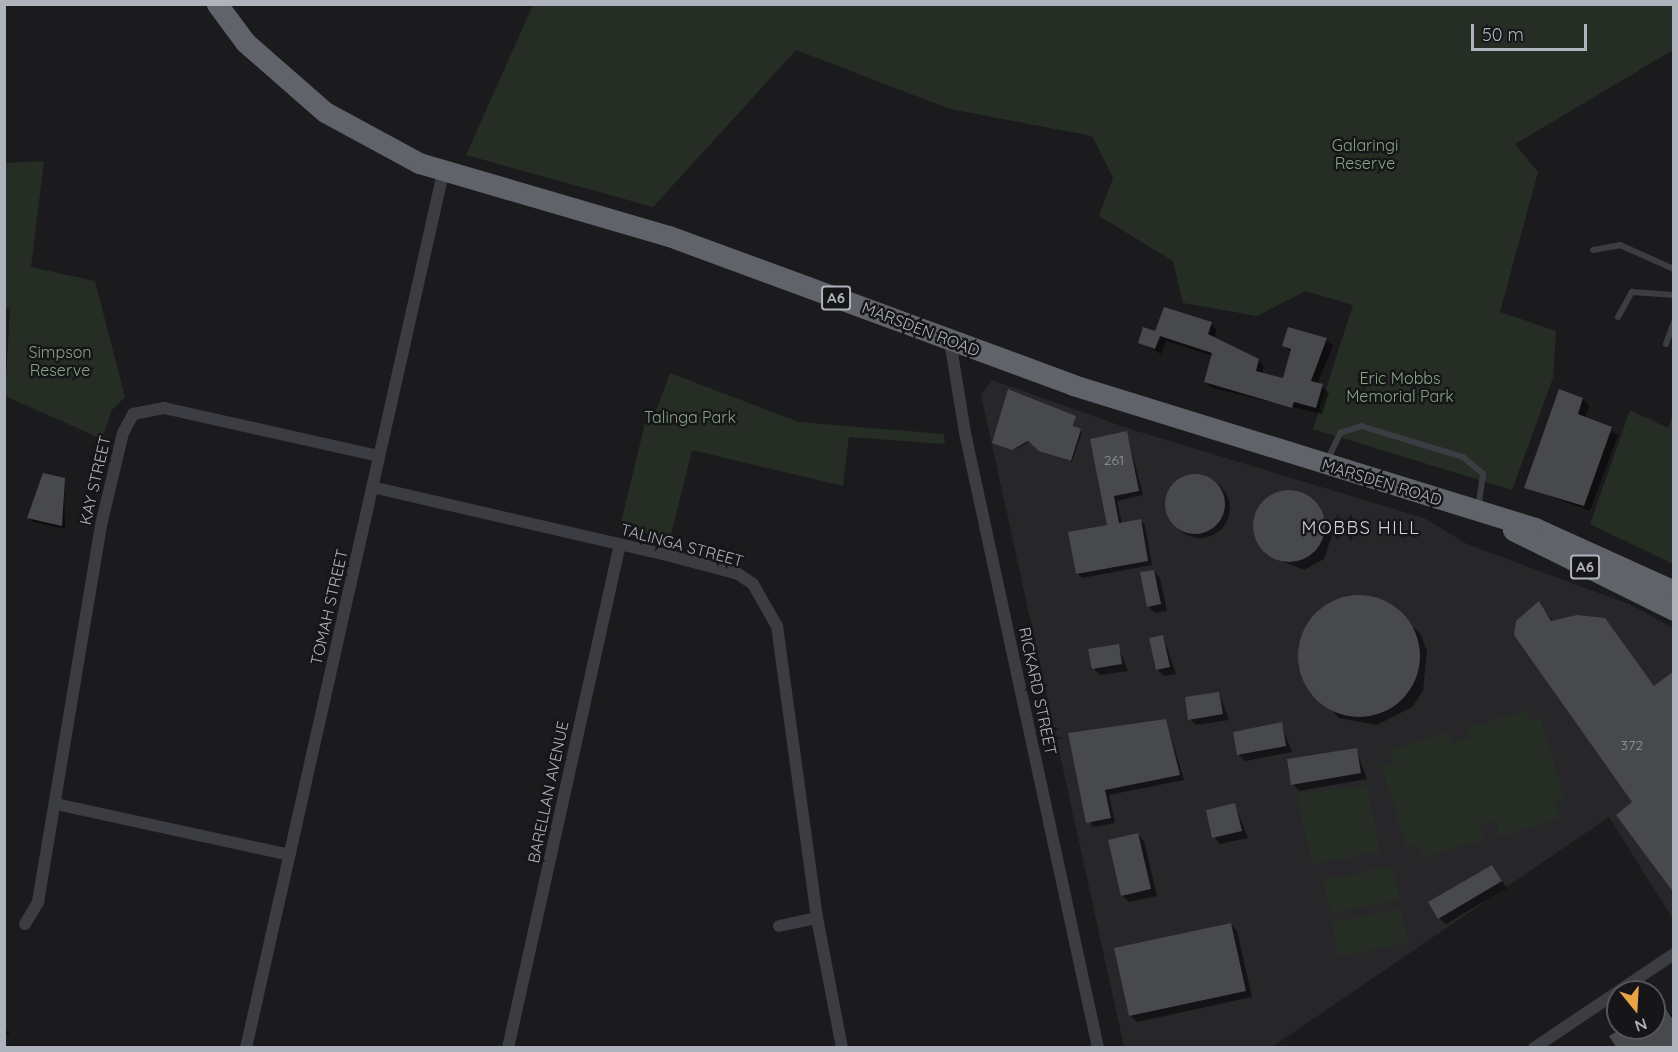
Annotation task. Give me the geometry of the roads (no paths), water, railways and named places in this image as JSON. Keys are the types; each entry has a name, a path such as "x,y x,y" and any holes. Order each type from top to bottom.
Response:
{"highway":[{"name":"MARSDEN ROAD","path":"217,4 244,42 325,112 392,151 443,173 669,236 950,340 1499,520 1534,528 1672,589"},
{"name":"MARSDEN ROAD","path":"1499,520 1526,540 1674,610"}],"street":[{"name":"TOMAH STREET","path":"246,1047 443,173"},
{"name":"RICKARD STREET","path":"950,340 965,433 1098,1047"},
{"name":"KAY STREET","path":"25,924 38,902 102,521 123,433 133,414 164,408 379,456"},
{"name":"TALINGA STREET","path":"372,487 620,544 738,574 771,610 781,649 817,918 842,1047"},
{"name":"BARELLAN AVENUE","path":"508,1047 620,544"},
{"path":"56,804 290,855"},
{"path":"779,926 817,918"},
{"path":"1534,1047 1674,954"}],"lane":[{"path":"1593,250 1620,245 1674,269"},
{"path":"1618,316 1632,292 1674,295"},
{"path":"1666,344 1674,322"},
{"path":"1327,464 1340,433 1361,426 1463,457 1483,474 1477,512"}],"district":[{"name":"MOBBS HILL","path":"1361,528"}],"park label":[{"name":"Galaringi Reserve","path":"1365,154"},
{"name":"Simpson Reserve","path":"60,361"},
{"name":"Eric Mobbs Memorial Park","path":"1400,387"},
{"name":"Talinga Park","path":"690,417"}]}
